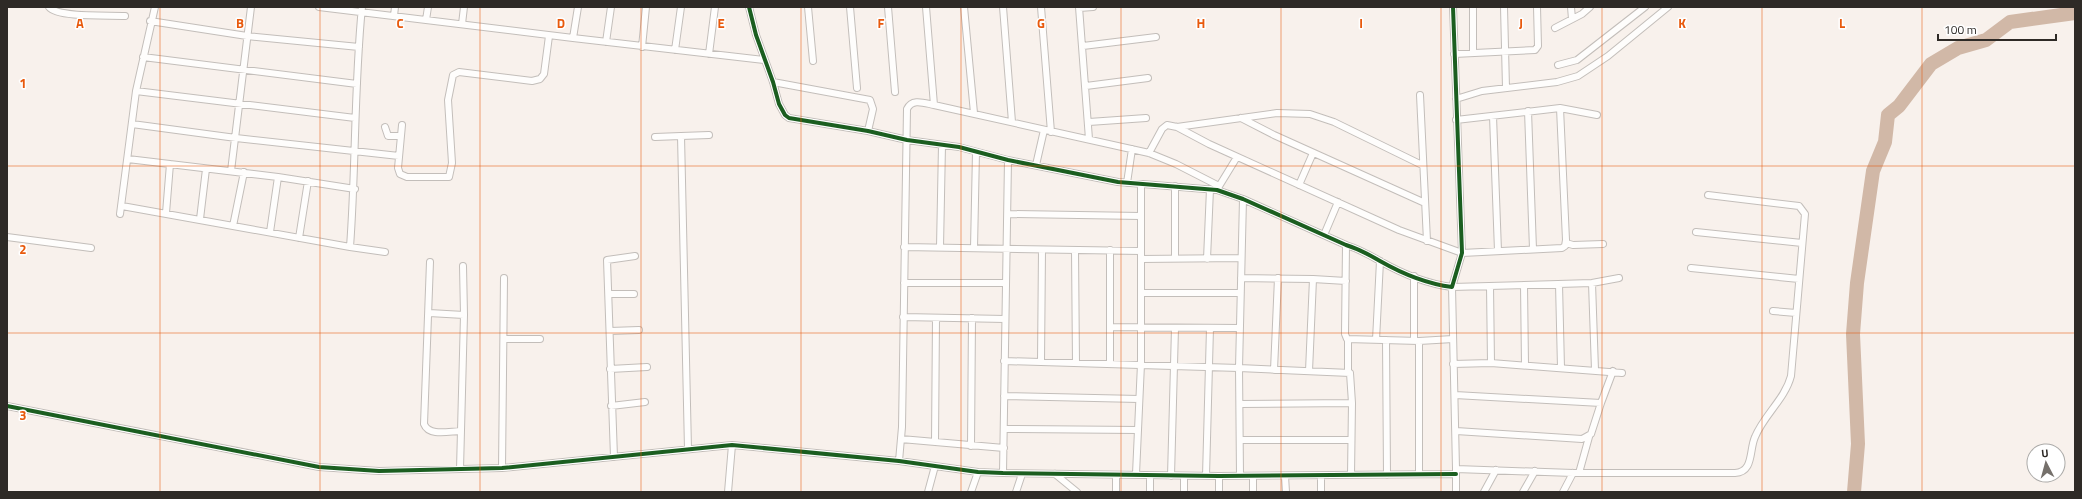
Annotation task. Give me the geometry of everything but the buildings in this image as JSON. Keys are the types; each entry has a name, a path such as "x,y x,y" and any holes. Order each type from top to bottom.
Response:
{"street":[{"path":"49,7 52,11 63,13 125,16"},
{"path":"120,214 136,91 150,21 155,7"},
{"path":"231,171 251,7"},
{"path":"319,7 362,10 394,16 549,36 764,60"},
{"path":"394,16 395,7"},
{"path":"426,20 428,7"},
{"path":"462,24 464,7"},
{"path":"573,38 578,7"},
{"path":"606,42 611,7"},
{"path":"642,47 646,7"},
{"path":"675,50 681,7"},
{"path":"709,54 715,7"},
{"path":"749,7 764,60 773,82 781,110 789,118 868,131 907,140 959,147 1008,160 1080,175 1141,184 1215,188"},
{"path":"808,7 813,61"},
{"path":"850,7 857,88"},
{"path":"888,7 895,92"},
{"path":"926,7 934,105"},
{"path":"964,7 974,113"},
{"path":"1003,7 1012,122"},
{"path":"1036,165 1047,131 1041,7"},
{"path":"1089,139 1089,122 1079,8 1093,7"},
{"path":"1453,7 1462,253 1452,287 1456,492"},
{"path":"1473,7 1473,52"},
{"path":"1504,7 1506,88"},
{"path":"1454,54 1525,51 1537,48 1537,7"},
{"path":"1571,7 1572,20"},
{"path":"1555,28 1572,20 1590,7"},
{"path":"1558,65 1576,60 1645,7"},
{"path":"1456,99 1482,91 1557,82 1578,76 1608,56 1668,7"},
{"path":"350,247 355,189 355,118 362,10"},
{"path":"150,21 247,36 359,47"},
{"path":"402,125 398,168 400,174 403,176 445,179 449,177 452,163 448,100 453,75 458,72 532,81 538,80 544,74 549,36"},
{"path":"1083,46 1156,37"},
{"path":"142,57 357,84"},
{"path":"1086,86 1148,78"},
{"path":"773,82 870,100 873,109 868,131"},
{"path":"136,91 355,118"},
{"path":"1420,96 1422,165 1427,241"},
{"path":"899,461 901,439 908,107 917,102 974,113 1047,131 1149,153 1182,167 1215,188 1346,245 1363,250 1380,261 1432,283 1452,287 1490,286 1592,283 1619,278"},
{"path":"1456,120 1560,108 1597,115"},
{"path":"1149,153 1164,127 1169,124 1237,157 1338,202 1427,241 1462,253 1562,248 1566,243 1560,108"},
{"path":"1528,111 1533,249"},
{"path":"1177,127 1291,113 1321,116 1422,165"},
{"path":"1493,116 1498,251"},
{"path":"1089,122 1146,118"},
{"path":"1241,118 1425,203"},
{"path":"132,124 236,138 399,156"},
{"path":"385,127 388,136 401,136"},
{"path":"655,137 709,134"},
{"path":"681,136 688,449"},
{"path":"940,247 942,145"},
{"path":"1127,182 1132,149"},
{"path":"974,248 976,152"},
{"path":"1300,185 1314,153"},
{"path":"1207,259 1215,188 1237,157"},
{"path":"128,159 206,169 244,172 355,189"},
{"path":"1003,473 1008,160"},
{"path":"166,213 170,164"},
{"path":"200,219 206,169"},
{"path":"233,226 244,172"},
{"path":"270,232 278,177"},
{"path":"299,238 308,181"},
{"path":"1136,474 1141,364 1141,184"},
{"path":"1175,186 1175,258"},
{"path":"7,406 319,467 366,471 502,468 732,445 899,461 978,472 1022,474 1321,476 1351,474 1419,474 1496,470 1576,473 1744,472 1748,467 1751,446 1755,436 1790,380 1805,214 1799,206 1708,194"},
{"path":"1240,475 1239,368 1243,199"},
{"path":"1324,235 1338,202"},
{"path":"122,206 385,252"},
{"path":"1008,214 1141,216"},
{"path":"1696,232 1802,244"},
{"path":"7,237 91,248"},
{"path":"1566,243 1573,245 1603,244"},
{"path":"1346,245 1345,334 1348,340 1348,372 1351,376 1351,474"},
{"path":"904,247 1141,251"},
{"path":"1041,362 1042,250"},
{"path":"1075,250 1076,363"},
{"path":"1110,250 1110,363"},
{"path":"614,457 607,260 635,256"},
{"path":"1141,259 1241,258"},
{"path":"1376,340 1380,261"},
{"path":"430,262 424,424 428,430 434,432 461,431"},
{"path":"460,469 464,315 463,266"},
{"path":"1692,268 1799,279"},
{"path":"1414,276 1419,474"},
{"path":"502,468 504,278"},
{"path":"1241,278 1346,281"},
{"path":"1274,370 1278,278"},
{"path":"1309,371 1313,279"},
{"path":"904,283 1006,283"},
{"path":"1592,283 1595,370"},
{"path":"1559,284 1561,368"},
{"path":"1524,285 1525,365"},
{"path":"1490,286 1491,364"},
{"path":"1141,293 1240,293"},
{"path":"609,294 634,294"},
{"path":"1773,311 1796,313"},
{"path":"429,313 464,315"},
{"path":"903,317 1005,318"},
{"path":"935,442 936,318"},
{"path":"971,446 972,318"},
{"path":"1110,327 1240,328"},
{"path":"1171,476 1175,328"},
{"path":"1206,476 1210,328"},
{"path":"610,331 639,330"},
{"path":"504,339 540,339"},
{"path":"1348,340 1416,341 1453,339"},
{"path":"1386,340 1387,475"},
{"path":"1004,361 1110,363 1348,372"},
{"path":"1453,364 1525,365 1622,372"},
{"path":"610,368 647,367"},
{"path":"1563,492 1576,473 1613,372"},
{"path":"1455,395 1601,403"},
{"path":"1004,396 1139,399"},
{"path":"611,406 645,402"},
{"path":"1240,404 1352,403"},
{"path":"1004,429 1138,430"},
{"path":"1456,431 1582,438 1589,436"},
{"path":"901,439 1004,448"},
{"path":"1240,440 1351,440"},
{"path":"728,492 732,445"},
{"path":"928,492 935,466"},
{"path":"1484,492 1496,470"},
{"path":"1523,492 1535,471"},
{"path":"971,492 978,472"},
{"path":"1016,492 1022,474"},
{"path":"1055,474 1077,492"},
{"path":"1116,475 1116,492"},
{"path":"1150,476 1150,492"},
{"path":"1184,476 1184,492"},
{"path":"1219,476 1219,492"},
{"path":"1253,476 1253,492"},
{"path":"1285,476 1286,492"},
{"path":"1321,476 1322,492"}],"waterway":[{"path":"1854,492 1858,444 1853,334 1857,283 1873,171 1885,142 1888,115 1899,106 1931,64 1958,48 1986,40 2010,22 2075,13"}],"cycle path":[{"path":"749,7 756,35 773,82 779,104 785,115 789,118 868,131 907,140 959,147 1008,160 1118,182 1217,190 1243,199 1359,250 1406,274 1424,281 1452,287 1462,253 1453,7"},
{"path":"7,406 319,467 379,471 502,468 732,445 899,461 978,472 1219,476 1456,474"}]}
